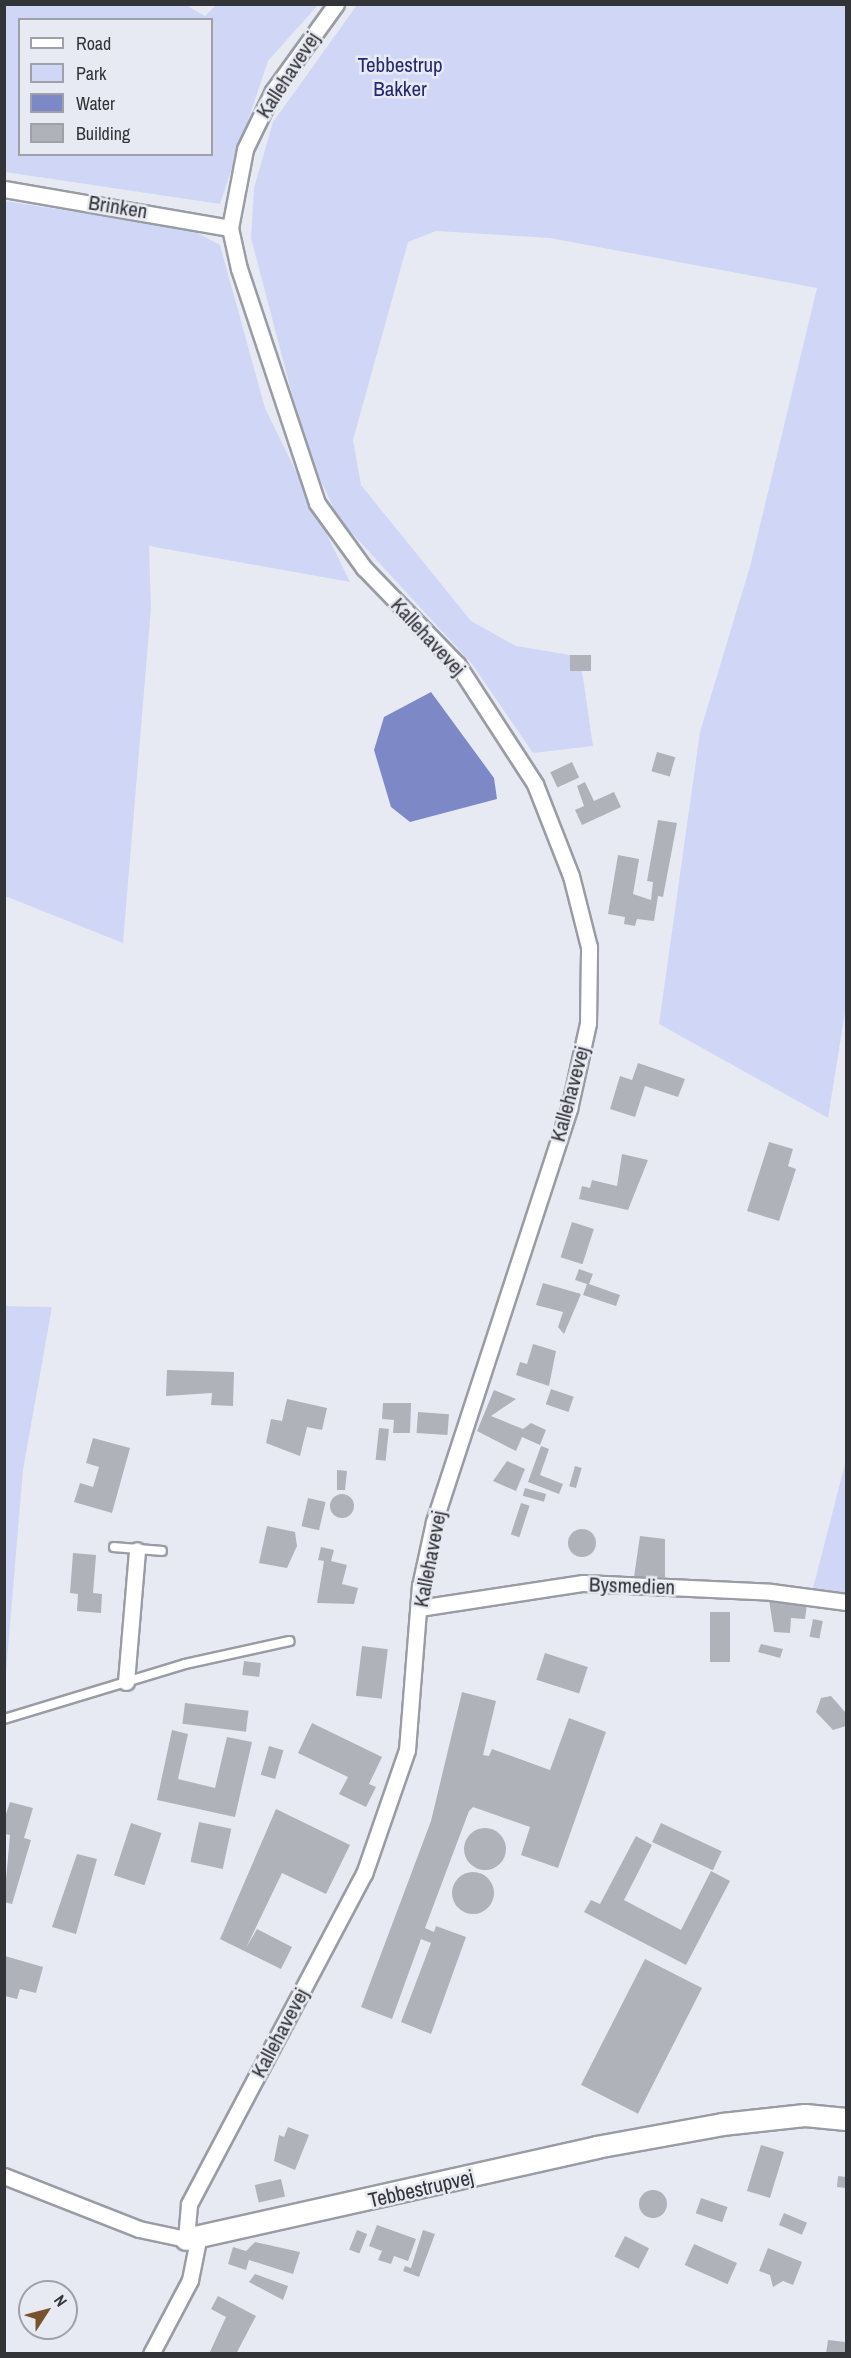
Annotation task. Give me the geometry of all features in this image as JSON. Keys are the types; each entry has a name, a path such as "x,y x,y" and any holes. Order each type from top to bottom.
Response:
{"street":[{"name":"Kallehavevej","path":"151,2354 190,2280 192,2240 189,2204 364,1874 406,1750 419,1608 434,1522 569,1109 588,1023 589,947 570,876 535,784 457,664 364,568 317,503 267,366 230,228 245,149 258,119 336,4"},
{"name":"Brinken","path":"4,189 230,228"},
{"path":"126,1682 137,1550"},
{"name":"Bysmedien","path":"419,1608 583,1583 771,1592 846,1602"},
{"name":"Tebbestrupvej","path":"4,2176 140,2229 192,2240 596,2147 722,2124 805,2115 846,2119"}],"lane":[{"path":"114,1547 162,1551"},
{"path":"4,1719 126,1682 290,1641"}],"green space":[{"path":"5,5 186,5 205,16 216,5 318,5 268,61 220,204 5,172"},
{"name":"Tebbestrup Bakker","path":"357,5 846,5 846,1006 828,1118 659,1024 700,732 751,563 817,288 550,238 436,231 408,242 353,440 361,485 471,621 516,646 570,655 570,671 582,671 593,746 533,753 472,664 338,518 306,448 251,238 254,188 273,122"},
{"path":"4,201 190,229 220,245 265,408 350,582 149,546 151,608 123,943 5,896"},
{"path":"5,1306 52,1307 23,1470 5,1685"},
{"path":"846,1460 846,1596 813,1588"}],"water":[{"path":"431,692 494,778 497,799 410,822 391,807 374,750 384,717"}],"building":[{"path":"570,655 591,655 591,671 570,671"},
{"path":"657,752 675,757 670,776 651,771"},
{"path":"572,762 579,777 557,788 550,772"},
{"path":"585,782 594,801 614,792 621,807 582,825 575,810 584,806 577,786"},
{"path":"658,820 677,823 663,897 658,896 654,921 637,919 635,926 624,924 625,917 608,914 618,855 639,859 633,894 651,900 653,882 647,881"},
{"path":"638,1063 685,1079 678,1097 645,1086 635,1117 610,1109 620,1076 632,1080"},
{"path":"769,1142 793,1149 788,1166 796,1169 779,1221 747,1211"},
{"path":"622,1154 648,1160 628,1210 579,1199 582,1186 590,1188 592,1180 617,1186"},
{"path":"572,1222 594,1229 582,1264 561,1257"},
{"path":"579,1269 593,1274 589,1284 620,1295 616,1306 583,1295 587,1284 575,1280"},
{"path":"543,1283 581,1294 564,1334 558,1327 563,1312 536,1305"},
{"path":"533,1344 556,1351 549,1386 516,1375 520,1362 527,1364"},
{"path":"167,1370 234,1372 233,1406 211,1405 212,1393 166,1396"},
{"path":"551,1389 574,1397 568,1412 546,1404"},
{"path":"494,1390 516,1399 491,1416 523,1429 531,1423 546,1430 540,1445 522,1437 516,1451 477,1431"},
{"path":"287,1399 327,1408 322,1430 307,1427 300,1456 266,1443 271,1419 282,1421"},
{"path":"383,1403 411,1403 410,1433 393,1433 394,1420 382,1419"},
{"path":"418,1412 449,1414 447,1435 417,1433"},
{"path":"379,1428 389,1429 386,1461 376,1460"},
{"path":"93,1438 130,1448 112,1513 74,1502 80,1483 93,1487 99,1467 86,1463"},
{"path":"541,1446 549,1449 540,1475 563,1484 559,1494 528,1482"},
{"path":"507,1461 525,1469 516,1491 493,1481"},
{"path":"575,1466 582,1468 576,1488 569,1486"},
{"path":"337,1470 347,1471 345,1490 337,1490"},
{"path":"525,1488 546,1494 544,1502 523,1496"},
{"path":"342,1494 347,1495 353,1501 353,1511 347,1517 342,1518 337,1517 331,1511 330,1506 331,1501 337,1495"},
{"path":"308,1498 326,1502 319,1530 301,1526"},
{"path":"521,1503 530,1506 519,1537 511,1534"},
{"path":"267,1526 295,1532 297,1546 287,1568 259,1563"},
{"path":"582,1529 592,1533 596,1543 592,1553 582,1557 572,1553 568,1543 572,1533"},
{"path":"640,1536 665,1539 665,1577 634,1577"},
{"path":"321,1547 334,1550 331,1561 347,1565 342,1584 358,1588 354,1604 317,1603 324,1561 318,1560"},
{"path":"73,1553 96,1555 93,1593 102,1594 101,1613 77,1611 78,1594 70,1593"},
{"path":"769,1600 807,1604 805,1619 791,1618 790,1633 774,1632"},
{"path":"710,1612 730,1612 730,1662 710,1662"},
{"path":"813,1619 823,1621 819,1639 810,1637"},
{"path":"761,1644 783,1649 780,1658 758,1652"},
{"path":"362,1646 388,1649 382,1699 356,1696"},
{"path":"545,1653 588,1667 579,1694 536,1680"},
{"path":"244,1661 261,1663 259,1677 242,1675"},
{"path":"462,1692 496,1701 483,1755 489,1756 492,1749 550,1770 569,1718 606,1732 558,1868 521,1855 530,1827 473,1807 469,1811 425,1928 434,1932 436,1926 466,1937 431,2034 401,2022 431,1943 421,1939 392,2019 361,2007 431,1821"},
{"path":"831,1696 846,1713 846,1726 833,1730 816,1712 821,1698"},
{"path":"185,1703 249,1711 246,1732 182,1724"},
{"path":"312,1723 382,1757 369,1784 376,1787 366,1807 339,1794 348,1777 298,1753"},
{"path":"172,1730 188,1734 178,1779 215,1788 227,1737 252,1742 235,1817 157,1800"},
{"path":"269,1746 283,1750 275,1779 261,1775"},
{"path":"10,1802 33,1808 24,1838 31,1840 12,1904 4,1902 10,1835 4,1834 4,1820"},
{"path":"276,1809 350,1845 326,1894 282,1873 246,1948 257,1929 292,1947 281,1969 220,1939"},
{"path":"199,1822 231,1829 223,1869 190,1862"},
{"path":"131,1823 161,1833 144,1885 114,1875"},
{"path":"661,1823 722,1851 713,1870 652,1842"},
{"path":"485,1828 500,1834 506,1849 500,1864 485,1870 470,1864 464,1849 470,1834"},
{"path":"636,1836 652,1845 624,1900 681,1930 711,1871 730,1881 686,1965 584,1912 591,1900 600,1904"},
{"path":"77,1854 97,1859 76,1934 52,1927"},
{"path":"473,1872 488,1878 494,1893 488,1908 473,1914 458,1908 452,1893 458,1878"},
{"path":"5,1956 43,1967 36,1993 20,1989 17,1999 5,1996"},
{"path":"645,1959 702,1988 638,2114 581,2085"},
{"path":"288,2127 309,2135 295,2170 274,2161 279,2135 284,2137"},
{"path":"761,2145 784,2152 770,2198 747,2191"},
{"path":"838,2176 846,2177 846,2188 837,2187"},
{"path":"281,2179 285,2197 259,2203 255,2185"},
{"path":"653,2190 663,2194 667,2204 663,2214 653,2218 643,2214 639,2204 643,2194"},
{"path":"701,2198 727,2207 722,2222 696,2213"},
{"path":"784,2213 807,2223 802,2235 779,2225"},
{"path":"377,2225 416,2239 408,2261 394,2256 391,2264 378,2260 382,2251 369,2246"},
{"path":"357,2230 367,2234 359,2254 349,2249"},
{"path":"423,2230 435,2234 419,2277 403,2271 405,2266 411,2268"},
{"path":"625,2236 649,2248 639,2269 615,2256"},
{"path":"255,2242 300,2252 293,2274 249,2260 246,2270 228,2264 233,2247 246,2251"},
{"path":"694,2244 737,2263 728,2284 685,2265"},
{"path":"768,2248 802,2262 793,2285 783,2281 773,2287 770,2275 759,2271"},
{"path":"255,2274 288,2286 283,2300 249,2282"},
{"path":"218,2296 256,2316 236,2354 209,2354 226,2317 211,2309"},
{"path":"828,2340 846,2342 846,2354 826,2354"}]}
